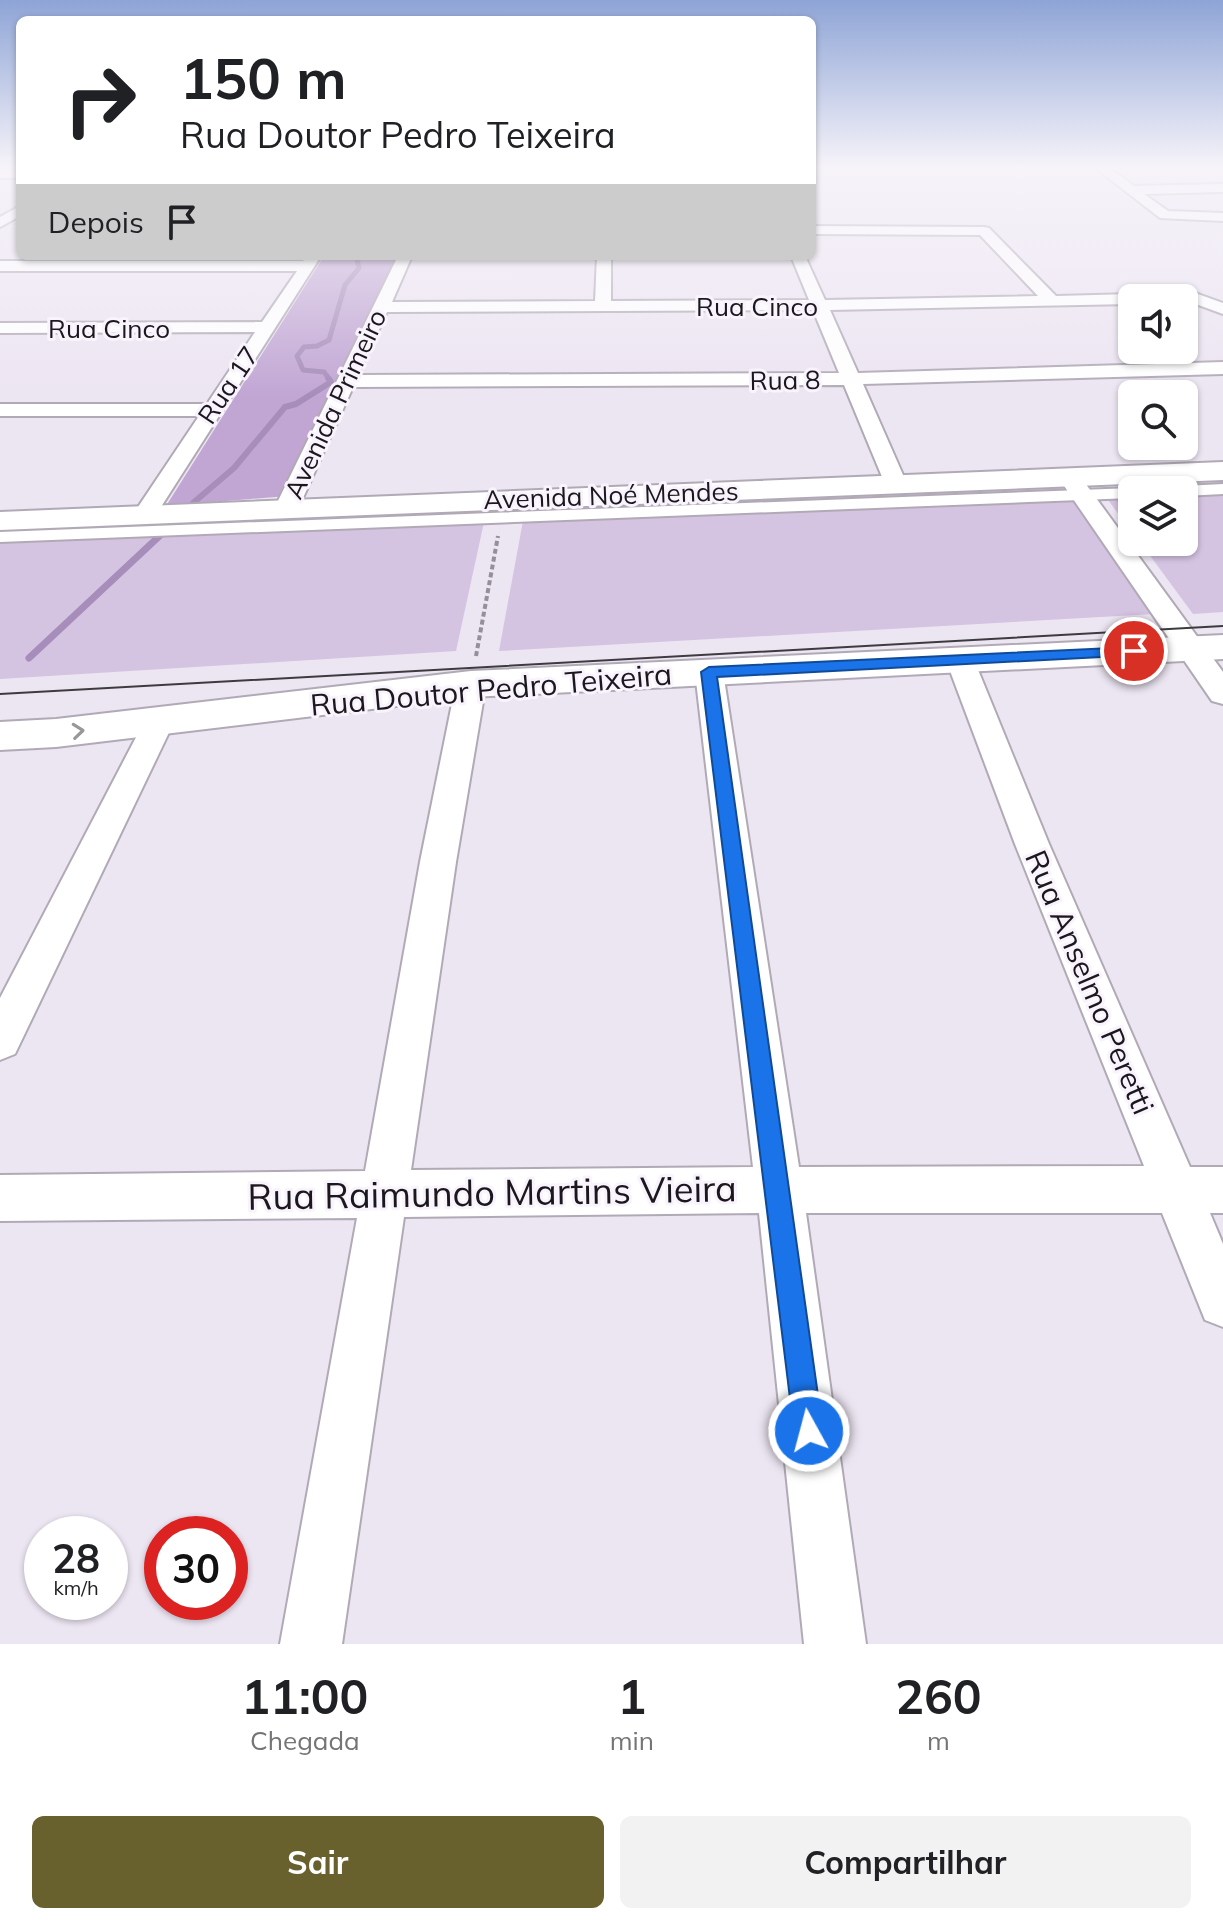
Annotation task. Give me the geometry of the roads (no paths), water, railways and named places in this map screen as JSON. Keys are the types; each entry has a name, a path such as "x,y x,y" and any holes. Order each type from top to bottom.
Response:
{"main road":[{"name":"Avenida Noé Mendes","path":"0,521 896,484 1075,486 1223,471"},
{"name":"Rua Doutor Pedro Teixeira","path":"0,736 159,722 471,684 1207,648"}],"street":[{"path":"996,243 1052,301"},
{"name":"Avenida Primeiro","path":"286,509 403,260"},
{"path":"603,307 604,260"},
{"path":"800,260 896,484"},
{"path":"0,266 310,261"},
{"name":"Rua 17","path":"144,516 210,410 310,261"},
{"name":"Rua Cinco","path":"382,307 819,305 1118,299"},
{"path":"1198,299 1223,309"},
{"name":"Rua Cinco","path":"0,328 266,327"},
{"name":"Rua 8","path":"347,381 850,379 1223,368"},
{"path":"0,410 210,410"},
{"path":"0,537 502,516 1075,486 1118,491"},
{"path":"1075,486 1207,648 1223,694"},
{"path":"1198,490 1223,489"},
{"name":"Rua Anselmo Peretti","path":"960,660 1032,844 1223,1302"},
{"path":"709,672 779,1188 835,1644"},
{"path":"311,1644 438,862 471,684"},
{"path":"0,1040 159,722"},
{"name":"Rua Raimundo Martins Vieira","path":"0,1198 383,1196 779,1188 1223,1190"}],"waterway":[{"path":"330,380 324,372 303,370 297,356 304,347 317,346 329,340 345,285 359,268 357,260"},
{"path":"193,503 234,468 285,407 296,404 331,382 328,378"},
{"path":"168,528 171,525"},
{"path":"29,658 168,528"}],"tram line":[{"path":"0,694 1223,626"}]}
